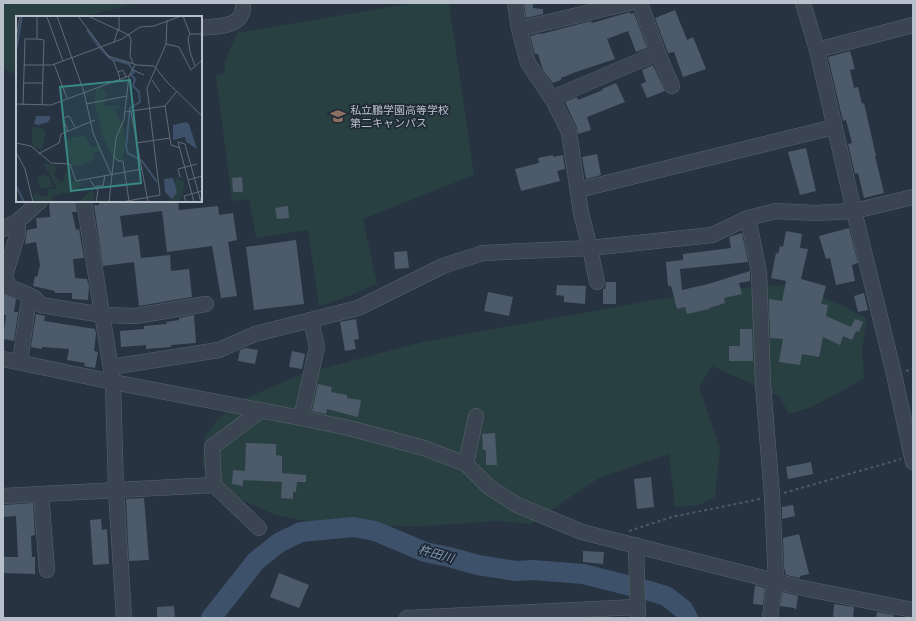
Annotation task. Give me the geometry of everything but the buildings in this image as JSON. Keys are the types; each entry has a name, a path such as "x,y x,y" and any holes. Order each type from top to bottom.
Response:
{"street":[{"path":"202,28 237,21 242,13 243,3"},
{"path":"515,3 518,29 528,63 552,98 569,132 581,213 597,282"},
{"path":"518,29 629,3"},
{"path":"640,3 658,54 672,86"},
{"path":"803,3 817,50 854,212 894,374 912,459"},
{"path":"817,50 913,25"},
{"path":"552,98 658,54"},
{"path":"578,190 834,127"},
{"path":"112,375 219,350 255,334 358,308 444,266 483,253 590,248 712,235 748,218 776,211 816,214 854,212 913,197"},
{"path":"3,229 18,221 39,202"},
{"path":"84,202 112,375 116,490 124,618"},
{"path":"748,218 759,272 763,384 772,496 776,580 770,618"},
{"path":"18,221 18,233 5,276 10,288 26,293 35,298 41,305 103,314 136,316 206,304"},
{"path":"20,362 28,305 35,298"},
{"path":"301,418 318,347 311,320"},
{"path":"3,359 112,375 260,411 349,428 424,448 466,464 489,487 518,504 582,532 776,580 798,587 913,610"},
{"path":"259,528 214,485 212,446 260,411"},
{"path":"466,464 476,416"},
{"path":"3,496 214,485"},
{"path":"41,494 47,570"},
{"path":"407,618 638,601 636,545"}],"path":[{"path":"628,531 672,517 772,496 912,459"}],"green space":[{"path":"3,3 138,3 88,16 16,16 16,74 3,68"},
{"path":"413,3 449,3 474,175 363,219 377,284 342,299 319,306 308,230 256,238 249,199 232,201 216,75 225,73 225,61 237,33"},
{"path":"790,285 842,305 867,319 862,349 864,378 812,407 789,414 780,397 712,366 699,387 720,448 715,497 699,505 675,507 669,454 599,478 530,524 497,521 426,526 339,527 275,515 225,492 202,466 205,437 217,420 237,402 302,374 422,342 654,300 758,286"}],"waterway":[{"name":"杵田川","path":"211,618 256,561 280,542 301,532 353,527 375,531 425,552 478,565 516,571 533,570 583,574 643,589 666,596 683,609 688,618"}],"place":[{"name":"私立鵬学園高等学校 第二キャンパス","path":"338,116"}]}
